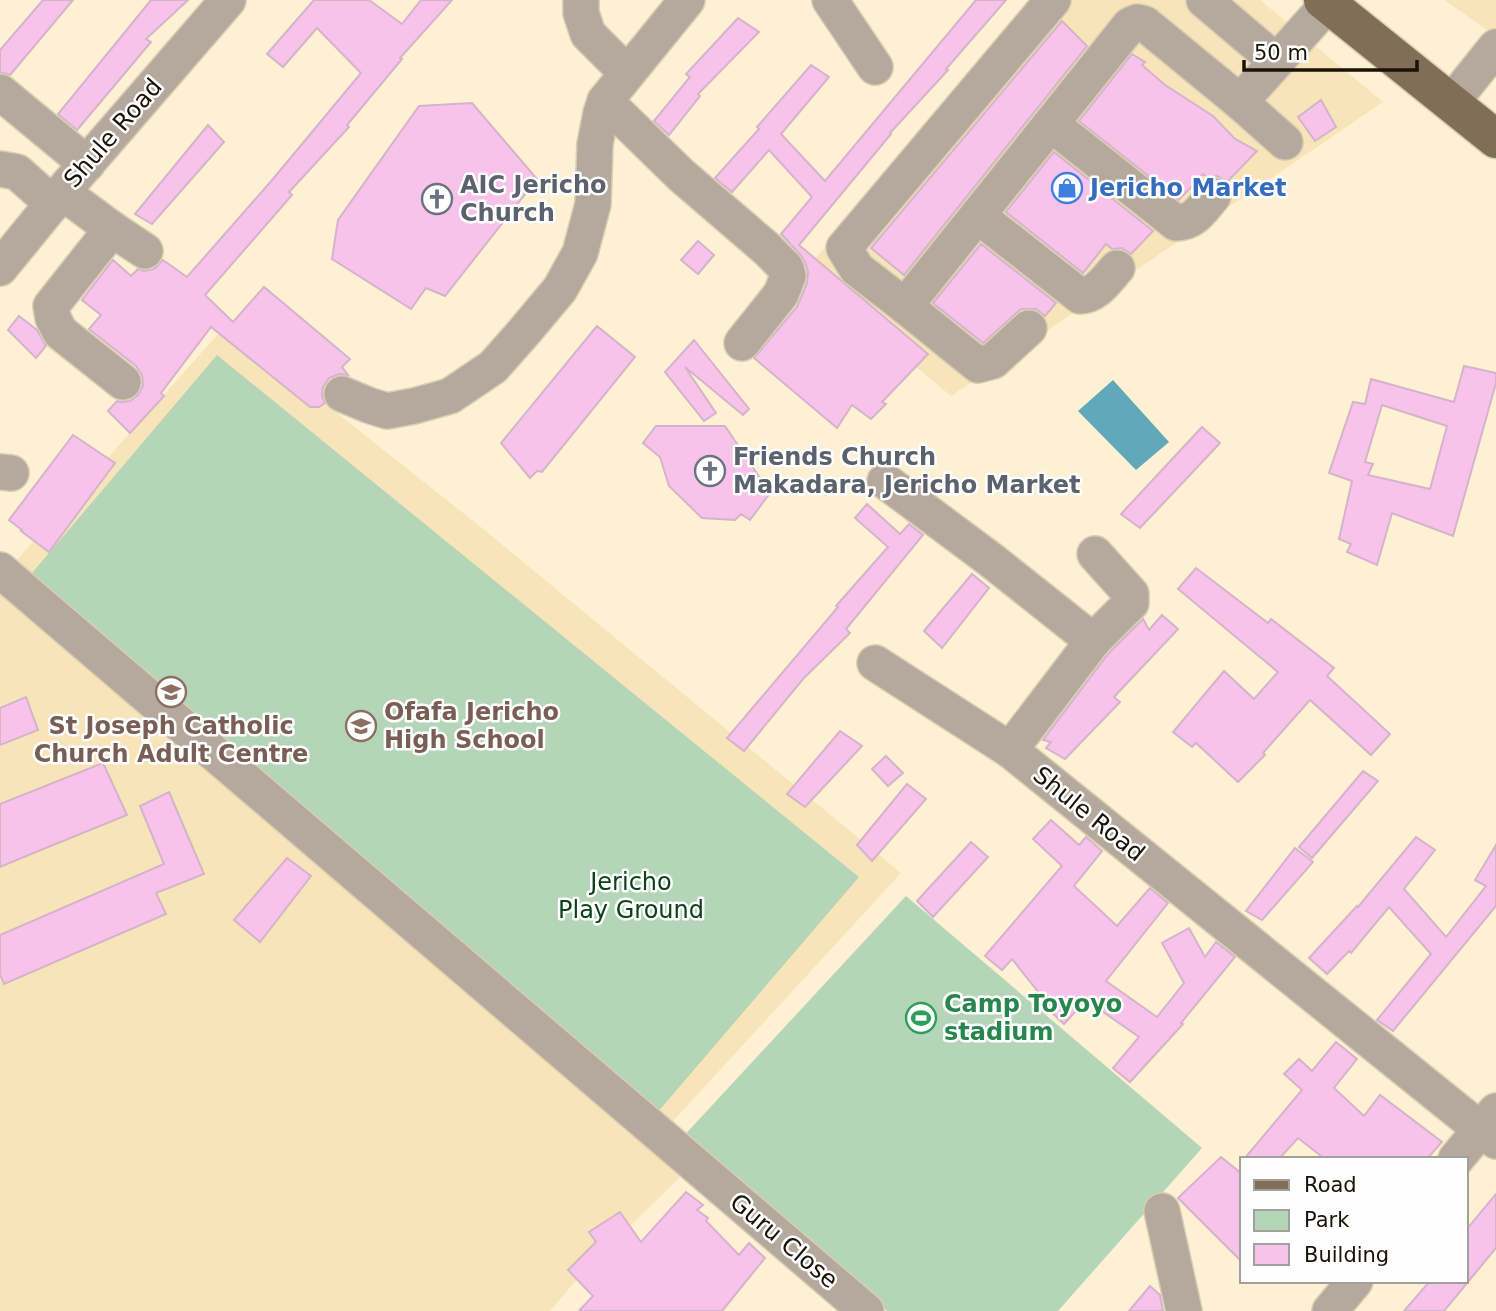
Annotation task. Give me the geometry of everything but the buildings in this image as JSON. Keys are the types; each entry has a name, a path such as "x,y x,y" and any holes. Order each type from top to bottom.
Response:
{"main road":[{"path":"1326,2 1496,139"}],"street":[{"name":"Shule Road","path":"0,268 228,0"},
{"path":"581,0 581,13 588,34 627,74"},
{"path":"342,394 387,411 414,407 450,396 493,367 524,332 560,289 580,253 593,204 595,144 605,101 687,0"},
{"path":"830,0 875,67"},
{"path":"1029,328 993,361 978,365 857,269 844,248 1053,0"},
{"path":"1204,0 1276,61"},
{"path":"1240,102 1326,2"},
{"path":"905,306 1130,25 1137,22 1145,24 1285,142"},
{"path":"1451,103 1496,47"},
{"path":"0,92 87,164"},
{"path":"605,101 681,175 786,268 788,276 780,294 742,343"},
{"path":"1051,124 1176,223 1192,219 1213,196"},
{"path":"0,169 17,172 145,251"},
{"path":"978,216 1080,296 1093,293 1117,268"},
{"path":"112,229 51,306 60,332 123,382"},
{"path":"885,481 1093,641"},
{"name":"Shule Road","path":"1095,554 1131,594 1131,603 1093,641 1010,750 1491,1127"},
{"name":"Guru Close","path":"0,570 866,1311"},
{"path":"875,663 1010,750"},
{"path":"1458,1157 1491,1127"},
{"path":"1162,1211 1184,1311"},
{"path":"1330,1311 1353,1283"}],"shaded area":[{"name":"Jericho Market","path":"1040,0 1260,0 1383,102 951,396 803,273"},
{"path":"1444,0 1496,0 1496,36"},
{"name":"Ofafa Jericho High School","path":"226,325 482,528 901,873 651,1145 683,1174 583,1272 550,1311 0,1311 0,579"}],"green space":[{"name":"Jericho Play Ground","path":"217,355 859,877 651,1120 21,586"},
{"name":"Camp Toyoyo stadium","path":"906,896 1202,1148 1058,1311 887,1311 680,1140"}],"water":[{"path":"1113,380 1169,442 1136,470 1078,411"}],"place":[{"name":"Jericho Market","path":"1067,188"},
{"name":"AIC Jericho Church","path":"437,199"},
{"name":"Friends Church Makadara, Jericho Market","path":"710,471"},
{"name":"St Joseph Catholic Church Adult Centre","path":"171,692"},
{"name":"Ofafa Jericho High School","path":"361,726"},
{"name":"Camp Toyoyo stadium","path":"921,1018"}]}
